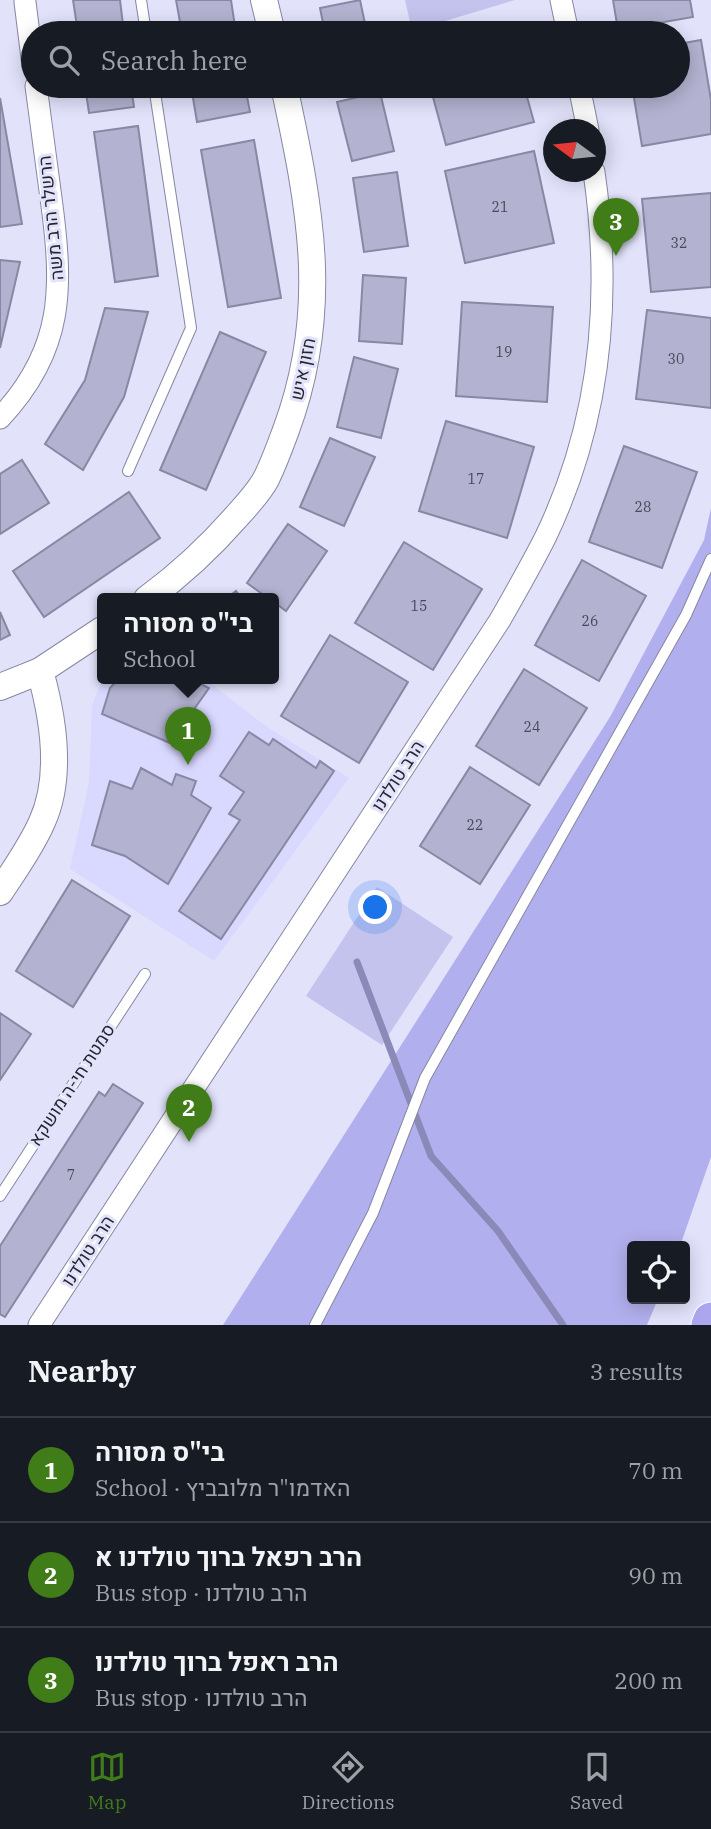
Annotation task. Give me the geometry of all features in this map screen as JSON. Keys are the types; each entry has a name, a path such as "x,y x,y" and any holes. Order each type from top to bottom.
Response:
{"highway":[{"path":"709,1325 711,1320"}],"street":[{"path":"264,0 269,21"},
{"path":"561,0 565,21"},
{"path":"25,2 27,21"},
{"name":"הרשלר הרב משה","path":"0,418 33,377 48,344 60,281 57,238 38,98"},
{"name":"חזון איש","path":"154,593 207,550 265,480 284,438 304,377 311,330 311,243 305,185 287,98"},
{"path":"581,98 586,119"},
{"name":"הרב טולדנו","path":"39,1325 500,620 546,535 579,449 591,405 598,358 603,309 603,257 595,182"},
{"path":"0,687 40,671 97,633"},
{"path":"0,892 43,820 51,791 52,732 49,704 40,671"}],"lane":[{"path":"141,0 144,21"},
{"path":"128,471 191,328 156,98"},
{"path":"315,1325 373,1213 425,1077 686,615 711,559"},
{"name":"סמטת חי-ה מושקא","path":"0,1196 145,974"}],"shaded area":[{"path":"405,0 515,0 445,21 410,21"},
{"path":"711,508 711,1157 682,1241 627,1241 627,1304 656,1304 647,1325 223,1325 610,717 704,540"},
{"path":"101,684 211,684 267,727 349,778 214,961 70,869 89,782 92,705"},
{"path":"377,887 453,937 382,1045 306,996"}],"building":[{"path":"73,0 120,0 123,21 76,21"},
{"path":"176,0 231,0 234,21 180,21"},
{"path":"360,0 364,21 323,21 320,8"},
{"path":"613,0 690,0 693,17 670,21 616,21"},
{"path":"701,40 711,100 711,134 642,146 634,98 690,98 690,42"},
{"path":"0,98 22,224 0,227"},
{"path":"87,98 133,98 134,107 89,113"},
{"path":"193,98 247,98 250,112 197,122"},
{"path":"354,98 381,98 394,151 352,161 337,102"},
{"path":"433,98 527,98 534,122 446,145"},
{"path":"138,126 158,276 115,282 94,132"},
{"path":"254,140 281,298 228,307 201,150"},
{"path":"534,151 554,243 465,263 445,171"},
{"path":"397,172 408,246 364,252 353,178"},
{"path":"711,193 711,287 651,292 642,199"},
{"path":"0,260 20,262 0,348"},
{"path":"363,275 406,278 402,344 359,341"},
{"path":"462,302 553,307 547,402 456,396"},
{"path":"105,308 148,312 124,397 83,470 45,444 85,380"},
{"path":"647,310 711,318 711,408 636,399"},
{"path":"220,332 266,352 206,490 160,470"},
{"path":"354,357 398,369 381,438 337,427"},
{"path":"446,421 534,447 507,538 419,511"},
{"path":"330,438 375,457 344,526 300,507"},
{"path":"624,446 697,472 662,568 589,542"},
{"path":"22,460 49,503 0,534 0,474"},
{"path":"129,492 160,538 44,617 13,571"},
{"path":"288,524 327,551 286,611 279,606 279,593 261,593 247,583"},
{"path":"404,542 482,589 433,670 355,623"},
{"path":"582,560 646,596 599,681 535,645"},
{"path":"0,612 10,635 0,640"},
{"path":"330,635 408,682 359,763 281,716"},
{"path":"524,669 587,708 539,785 476,746"},
{"path":"114,684 201,684 209,688 170,743 102,714"},
{"path":"249,732 269,745 273,739 316,768 320,761 334,771 221,939 179,911 240,820 229,814 244,792 220,776"},
{"path":"470,767 530,805 480,884 420,846"},
{"path":"141,768 172,785 176,774 196,781 191,795 211,808 168,884 125,856 92,845 110,781 132,789"},
{"path":"72,880 130,916 73,1007 16,971"},
{"path":"0,1013 31,1034 0,1080"},
{"path":"113,1084 143,1103 5,1317 0,1314 0,1246 99,1092 105,1096"}],"waterway":[{"path":"357,962 431,1156 498,1231 563,1325"}],"place":[{"name":"הרב ראפל ברוך טולדנו","path":"616,256"},
{"name":"בי\"ס מסורה","path":"188,765"},
{"name":"הרב רפאל ברוך טולדנו א","path":"189,1142"}]}
